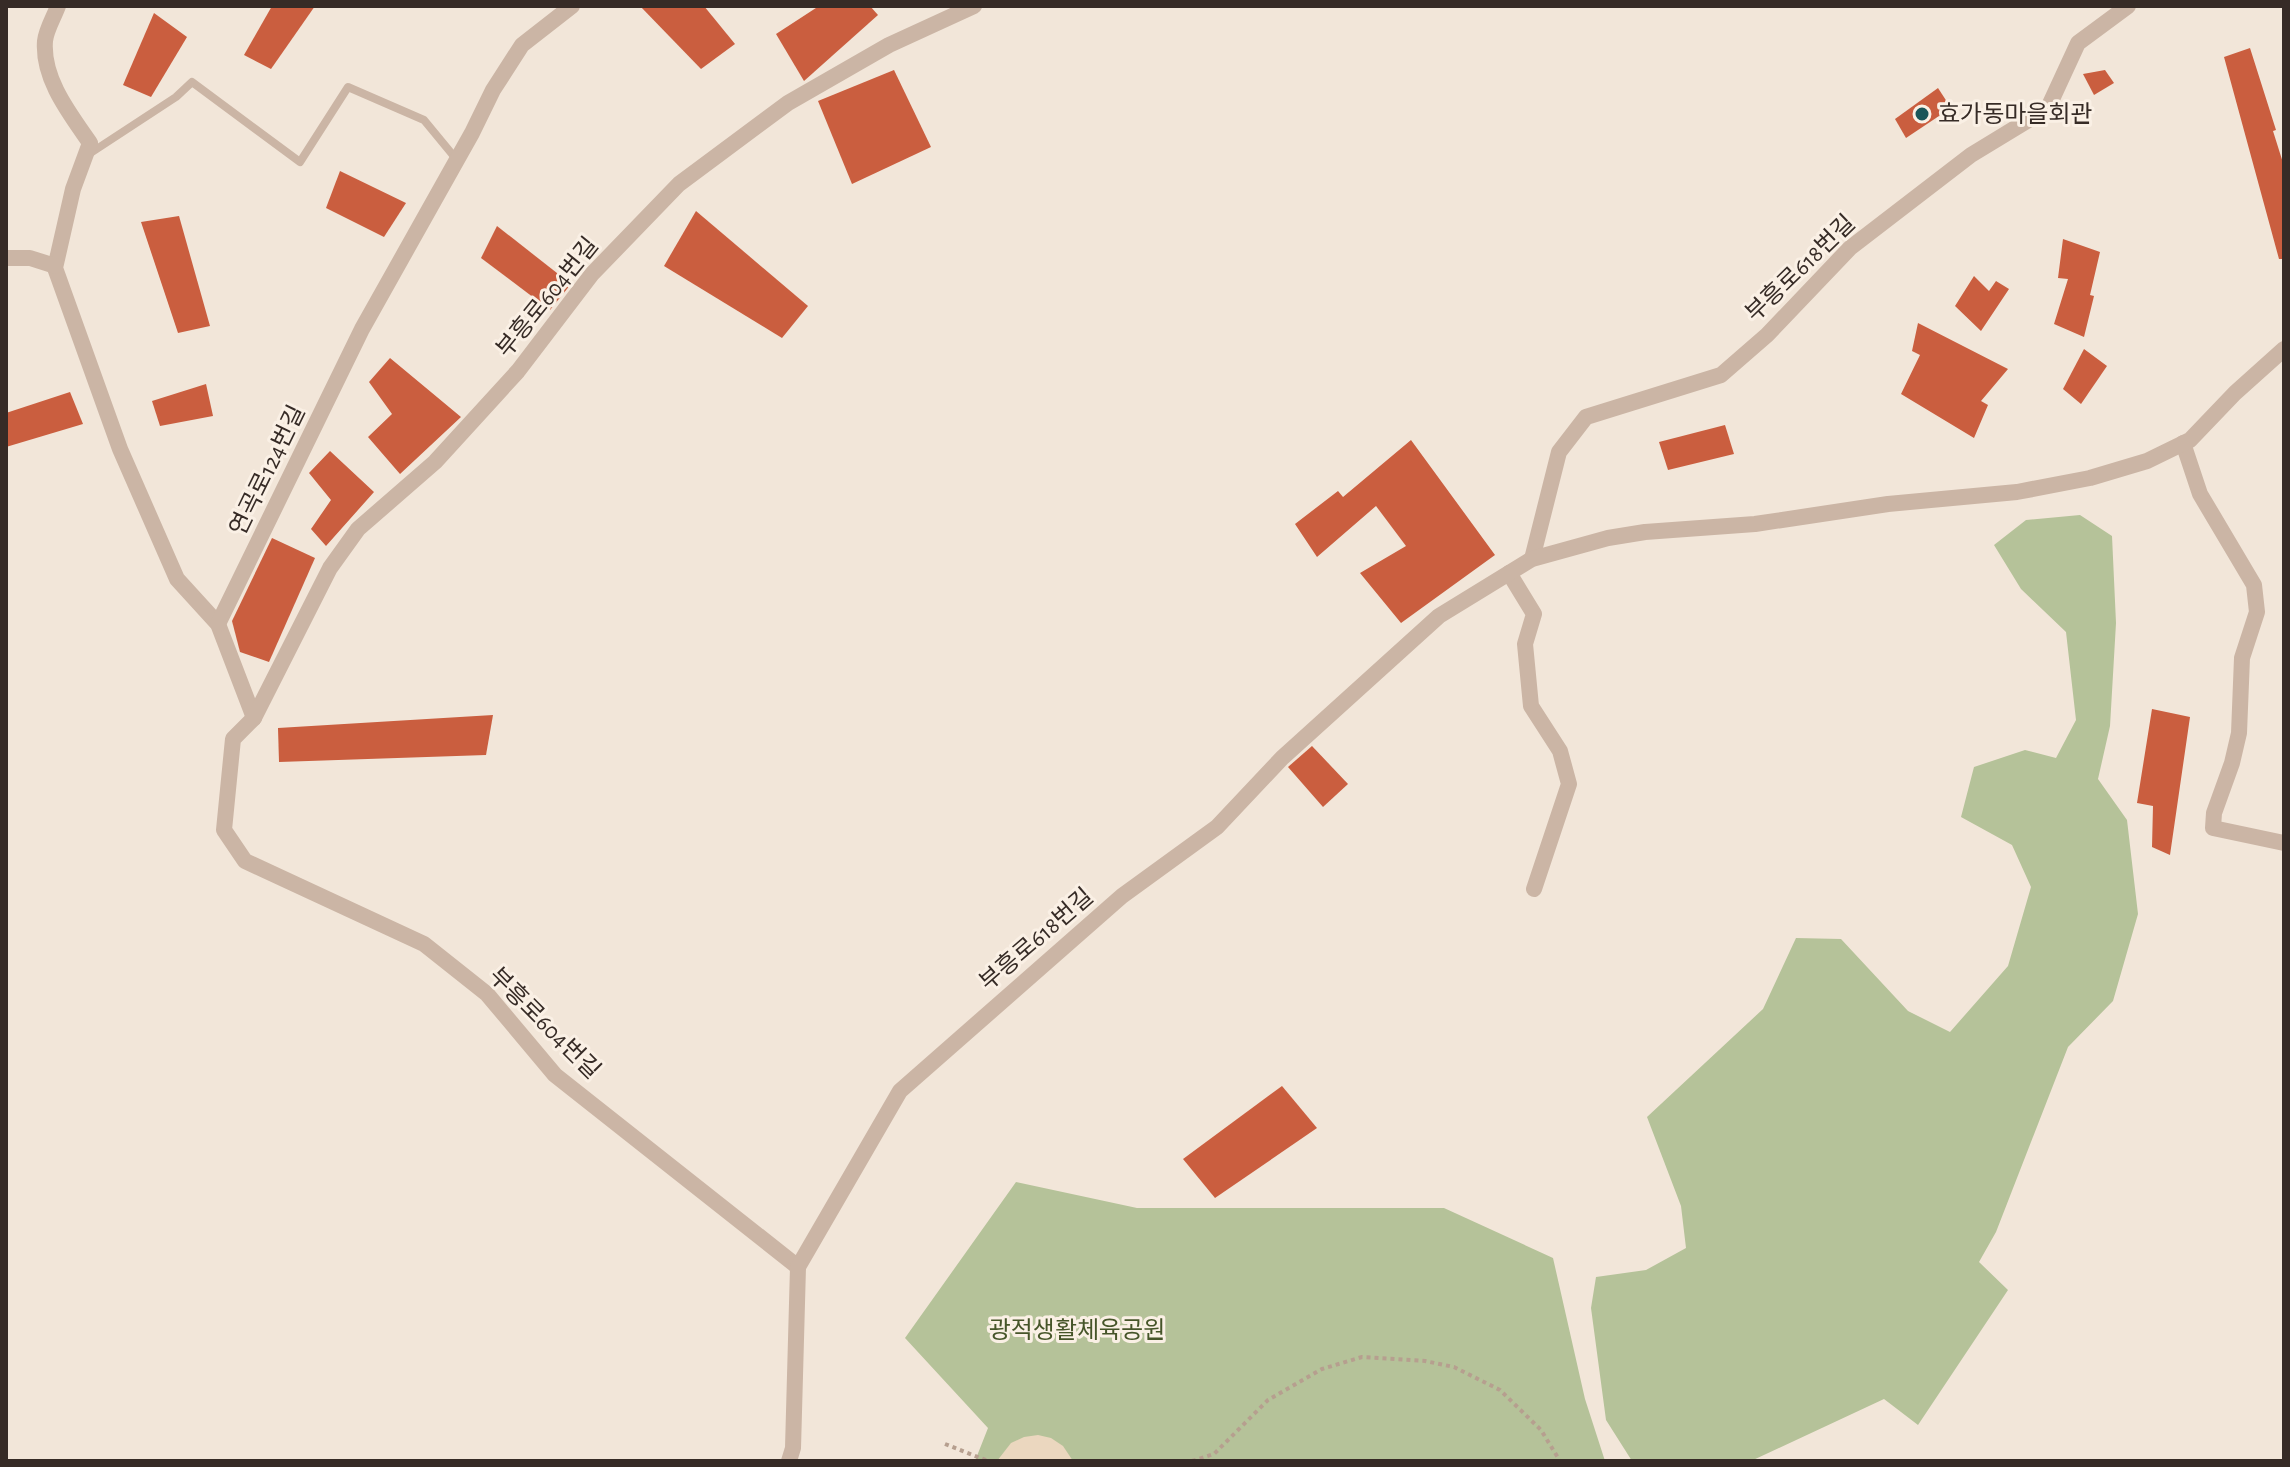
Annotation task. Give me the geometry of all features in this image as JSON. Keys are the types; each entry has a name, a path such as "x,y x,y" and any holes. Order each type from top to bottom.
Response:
{"street":[{"path":"58,6 45,38 45,63 62,101 90,143 73,189 55,266 120,449 177,579 218,624 254,718"},
{"name":"연곡로124번길","path":"218,624 362,329 493,90 522,45 572,6"},
{"name":"부흥로604번길","path":"798,1267 555,1075 487,994 424,944 245,861 224,830 233,739 254,718 330,568 358,529 435,462 518,371 592,274 679,184 788,103 889,45 974,6"},
{"name":"부흥로618번길","path":"1532,559 1559,452 1586,417 1721,375 1767,335 1850,248 1971,155 2048,108 2078,43 2128,6"},
{"path":"6,258 30,258 55,266"},
{"name":"부흥로618번길","path":"789,1461 793,1448 798,1267 900,1091 1122,896 1217,827 1282,758 1439,616 1532,559 1608,538 1645,532 1755,524 1888,504 2017,492 2090,478 2147,461 2190,440 2235,393 2284,349"},
{"path":"2183,443 2200,494 2254,585 2257,612 2242,658 2239,733 2214,813 2213,828 2284,843"},
{"path":"1509,573 1534,614 1525,644 1531,706 1560,751 1569,784 1534,889"}],"lane":[{"path":"85,157 176,97 192,82 300,162 348,87 424,120 457,160"}],"path":[{"path":"1192,1461 1214,1454 1268,1400 1322,1369 1362,1357 1440,1364 1454,1367 1489,1384 1500,1390 1541,1430 1560,1461"},
{"path":"945,1444 988,1461"}],"green space":[{"path":"2080,515 2112,536 2116,623 2110,726 2098,779 2127,820 2138,914 2113,1001 2068,1047 1996,1232 1979,1262 2008,1290 1918,1425 1884,1399 1751,1461 1632,1461 1606,1420 1591,1308 1596,1277 1646,1270 1686,1248 1681,1206 1647,1117 1763,1009 1796,938 1841,939 1908,1011 1950,1032 2008,966 2031,887 2012,845 1961,817 1974,767 2025,750 2056,758 2076,720 2066,632 2021,589 1994,545 2026,520"},
{"name":"광적생활체육공원","path":"1016,1182 1137,1208 1444,1208 1553,1258 1585,1399 1605,1461 975,1461 988,1428 905,1338"}],"shaded area":[{"path":"1038,1435 1051,1438 1063,1446 1073,1461 997,1461 1011,1443"}],"building":[{"path":"272,6 315,6 271,69 244,55"},
{"path":"640,6 704,6 735,44 701,69"},
{"path":"819,6 870,6 878,15 804,81 776,34"},
{"path":"154,13 187,37 151,97 123,85"},
{"path":"2250,48 2284,166 2284,259 2279,259 2224,57"},
{"path":"894,70 931,147 852,184 818,101"},
{"path":"2105,70 2114,83 2094,95 2083,74"},
{"name":"효가동마을회관","path":"1938,88 1951,108 1906,138 1895,119"},
{"path":"340,171 406,203 384,237 326,208"},
{"path":"696,211 808,306 782,338 664,266"},
{"path":"179,216 210,326 178,333 141,222"},
{"path":"497,226 571,284 550,310 481,258"},
{"path":"2063,239 2100,252 2084,337 2054,324 2068,279 2058,278"},
{"path":"1974,276 1989,291 1996,281 2009,289 1981,331 1955,306"},
{"path":"1918,323 2008,369 1981,401 1988,405 1974,438 1901,394 1920,355 1912,351"},
{"path":"2084,349 2107,366 2081,404 2063,389"},
{"path":"390,358 461,417 400,474 368,437 392,414 369,382"},
{"path":"206,384 213,416 160,426 152,401"},
{"path":"70,392 83,424 6,447 6,413"},
{"path":"1725,425 1734,454 1668,470 1659,442"},
{"path":"1411,440 1495,555 1401,623 1360,573 1406,546 1376,506 1317,557 1295,524 1338,491 1343,497"},
{"path":"330,451 374,492 326,546 311,529 331,500 309,473"},
{"path":"272,538 315,558 269,662 240,652 232,621"},
{"path":"2152,709 2190,717 2170,855 2152,847 2153,806 2137,803"},
{"path":"493,715 486,755 279,762 278,728"},
{"path":"1312,746 1348,784 1323,807 1288,767"},
{"path":"1282,1086 1317,1128 1215,1198 1183,1159"}],"place":[{"name":"효가동마을회관","path":"1922,114"}]}
